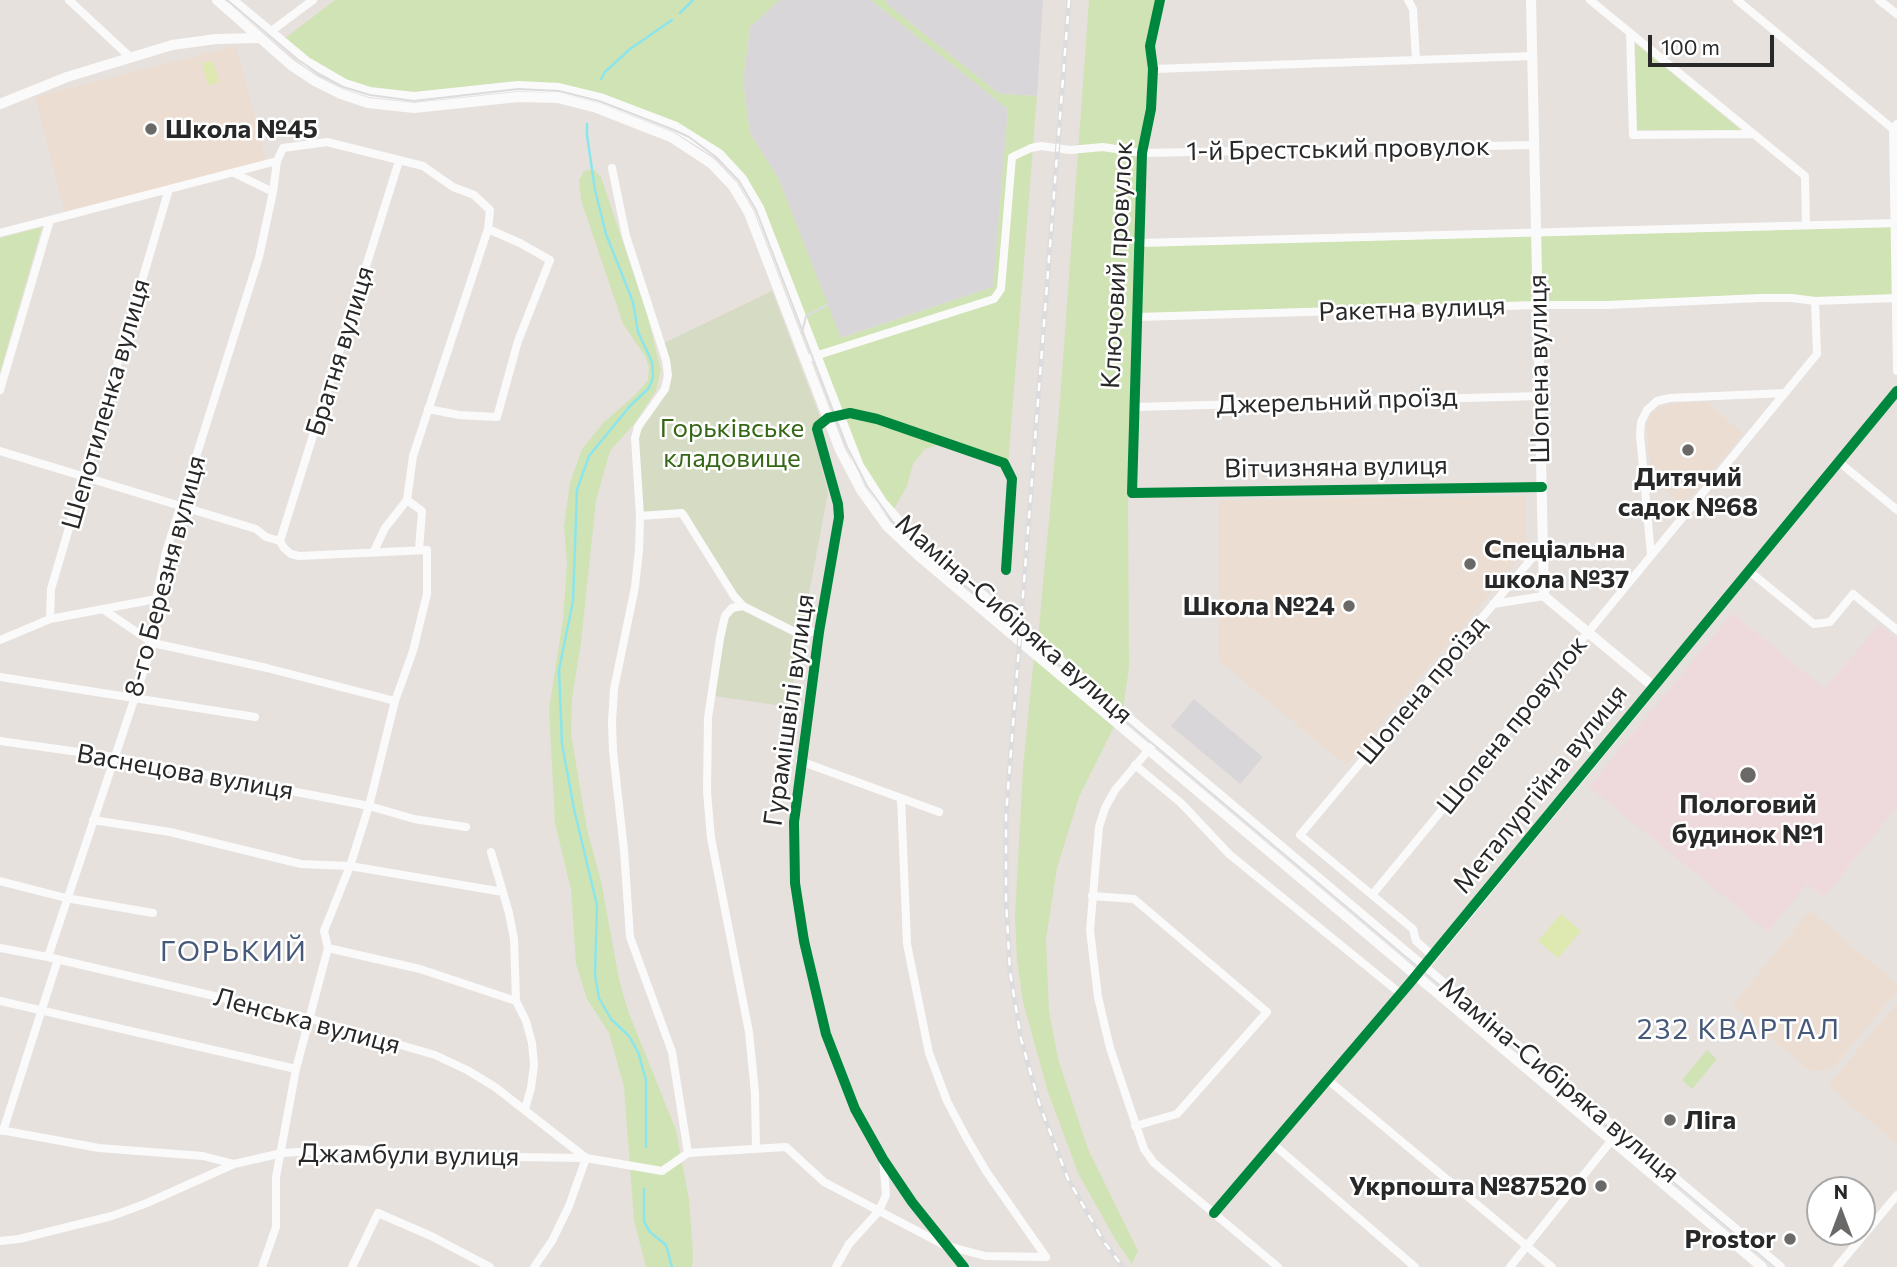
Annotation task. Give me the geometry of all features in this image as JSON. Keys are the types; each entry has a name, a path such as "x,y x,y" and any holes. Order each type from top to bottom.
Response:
{"main road":[{"path":"217,0 259,38 270,32 233,0"},
{"name":"Маміна-Сибіряка вулиця","path":"270,32 321,71 345,84 370,92 414,97 518,86 559,88 600,98 691,134 731,166 759,208 810,358"},
{"name":"Маміна-Сибіряка вулиця","path":"259,38 315,81 368,103 414,108 518,97 558,98 597,108 685,144 717,168 749,213 833,417 859,466 896,519 988,607 1615,1135 1762,1267"},
{"name":"Маміна-Сибіряка вулиця","path":"1615,1135 1780,1267"}],"street":[{"path":"69,0 130,57"},
{"path":"270,32 313,0"},
{"name":"Ключовий провулок","path":"1132,493 1142,153 1152,109 1153,69 1150,46 1160,0"},
{"path":"1408,0 1413,9 1416,60"},
{"name":"Шопена вулиця","path":"1531,0 1544,596"},
{"path":"1590,0 1805,176 1806,225"},
{"path":"1737,0 1895,126 1897,371"},
{"path":"1879,0 1897,15"},
{"path":"1630,33 1633,135 1753,134"},
{"path":"0,104 67,77 172,46 216,39 259,38"},
{"path":"1153,69 1533,56"},
{"path":"0,233 278,161 283,148 287,146 304,147 327,142 423,166 453,187 474,195 490,210 488,229 412,456 407,500 385,528 374,551"},
{"name":"1-й Брестський провулок","path":"810,358 994,299 1001,289 1012,157 1041,146 1070,150 1103,147 1142,153 1534,145"},
{"name":"8-го Березня вулиця","path":"48,957 153,643 156,598 166,552 259,257 278,161"},
{"name":"Братня вулиця","path":"280,541 399,161"},
{"path":"612,168 626,236 666,360 668,375 664,388 638,427 635,438 640,516 635,587 614,689 611,722 613,751 630,937 672,1052 688,1153"},
{"path":"234,173 273,192"},
{"name":"Шепотиленка вулиця","path":"50,619 51,589 169,189"},
{"path":"0,390 50,220"},
{"path":"1139,243 1896,223"},
{"path":"428,409 459,415 497,417 518,341 550,260 488,229"},
{"name":"Ракетна вулиця","path":"1137,317 1771,298 1815,301 1896,298"},
{"name":"Шопена провулок","path":"1372,895 1816,354 1815,301"},
{"name":"Металургійна вулиця","path":"1214,1213 1433,956 1897,391"},
{"path":"1651,555 1640,435 1641,422 1647,410 1657,401 1670,398 1785,393"},
{"name":"Джерельний проїзд","path":"1134,407 1540,396"},
{"path":"833,417 850,413 877,419 1004,463 1013,480 1006,570"},
{"name":"Гурамішвілі вулиця","path":"833,417 817,429 838,504 839,530 819,632 800,761 794,822 795,883 814,989 826,1034 855,1109 883,1159 944,1245 964,1267"},
{"path":"0,451 256,528 266,537 280,541 291,554 299,556 427,550 427,594 413,651 395,701 369,806 350,866 324,932 328,948 296,1069 276,1177 276,1227 262,1267"},
{"path":"1839,462 1897,510"},
{"name":"Вітчизняна вулиця","path":"1132,493 1542,487"},
{"path":"407,500 422,511 419,550"},
{"path":"640,516 677,513 686,517 734,596 743,606 793,631 819,632"},
{"name":"Шопена проїзд","path":"1372,895 1300,835 1543,545"},
{"path":"1749,570 1814,624 1830,622 1853,594 1897,630"},
{"path":"1493,604 1544,596 1654,687"},
{"path":"0,640 50,619 156,598"},
{"path":"743,606 732,608 725,616 720,638 708,718 707,792 711,838 746,1012 755,1093 757,1149"},
{"path":"104,610 153,643 267,667 395,701"},
{"path":"0,677 255,717"},
{"name":"Васнецова вулиця","path":"0,741 114,757 369,806 414,819 466,827"},
{"path":"1152,745 1115,790 1099,827 1090,930 1098,997 1110,1048 1143,1149 1154,1163 1278,1267"},
{"path":"800,761 939,813"},
{"path":"1135,765 1181,803 1229,854 1401,994"},
{"path":"901,798 907,944 929,1053 947,1101 972,1148 1046,1257 985,1256 944,1245"},
{"path":"93,820 170,832 301,864 350,866 503,892"},
{"path":"491,852 514,939 516,1001 526,1021 532,1043 534,1065 524,1110"},
{"path":"0,881 66,898 153,913"},
{"path":"1372,895 1413,929 1416,942 1433,956"},
{"path":"1092,896 1134,899 1267,1012 1177,1114 1135,1126"},
{"name":"Ленська вулиця","path":"0,948 308,1018 435,1055 467,1069 495,1087 586,1158"},
{"path":"328,948 419,969 516,1001"},
{"path":"2,1131 58,960"},
{"name":"Ленська вулиця","path":"0,1002 296,1069"},
{"path":"1328,1080 1552,1267"},
{"name":"Джамбули вулиця","path":"2,1131 99,1148 203,1156 234,1164"},
{"path":"1510,1267 1615,1135"},
{"path":"1273,1144 1415,1267"},
{"name":"Гурамішвілі вулиця","path":"688,1153 786,1147 824,1182 944,1245"},
{"name":"Джамбули вулиця","path":"0,1241 19,1239 112,1216 234,1164 282,1153 353,1149 436,1156 586,1158 662,1171 688,1153"},
{"path":"534,1267 552,1241 569,1206 586,1158"},
{"name":"Гурамішвілі вулиця","path":"879,1211 886,1195 883,1159"},
{"path":"1837,1267 1897,1195"},
{"path":"836,1267 849,1244 879,1211"},
{"path":"352,1267 378,1213 490,1267"}],"shaded area":[{"path":"779,0 871,0 1008,109 993,287 840,338 779,180 750,133 743,81 750,27"},
{"path":"885,0 1043,0 1037,96 999,94"},
{"name":"Школа №45","path":"236,46 266,161 65,213 35,97"},
{"name":"Дитячий садок №68","path":"1706,402 1743,433 1684,505 1650,478 1647,423 1660,407"},
{"name":"Школа №24","path":"1525,496 1526,550 1346,765 1219,661 1219,500"},
{"name":"Пологовий будинок №1","path":"1732,613 1825,689 1879,624 1897,639 1897,807 1824,897 1807,884 1768,932 1589,787"},
{"path":"1194,699 1263,757 1240,784 1171,726"},
{"path":"1810,911 1897,984 1897,991 1832,1069 1810,1071 1732,1005"},
{"path":"1897,1003 1897,1144 1828,1086"}],"green space":[{"path":"335,0 779,0 750,27 743,81 750,133 779,180 841,338 993,287 1008,109 871,0 885,0 999,94 1037,96 1008,465 989,463 938,445 925,449 913,464 907,486 893,511 862,464 762,207 721,152 581,89 393,93 346,81 322,68 284,39"},
{"path":"1089,0 1157,0 1147,46 1150,69 1148,109 1139,155 1136,246 1897,227 1897,296 1134,314 1128,493 1129,667 1123,710 1038,638 1060,401"},
{"path":"1635,43 1741,130 1637,130"},
{"path":"213,61 219,82 208,85 202,63"},
{"path":"593,169 601,177 647,314 661,370 656,391 634,424 610,451 596,500 581,643 572,698 571,734 587,829 601,881 619,979 628,1011 676,1130 689,1200 692,1267 646,1267 634,1220 624,1087 609,1033 587,999 576,964 571,890 555,823 549,709 563,619 567,563 564,526 570,483 582,449 604,422 648,380 649,367 645,356 623,324 581,200 579,180 584,171"},
{"path":"42,227 0,372 0,238"},
{"name":"Горьківське кладовище","path":"772,291 822,422 815,438 828,493 790,707 714,696 728,618 734,611 744,609 688,514 683,510 643,512 638,438 641,428 667,390 664,343"},
{"path":"1034,657 1115,725 1079,797 1057,868 1046,939 1049,1011 1058,1059 1088,1149 1138,1251 1132,1264 1078,1173 1048,1092 1023,1002 1015,918 1023,768"},
{"path":"1561,914 1581,931 1558,958 1538,941"},
{"path":"1707,1050 1717,1059 1692,1089 1682,1080"}],"waterway":[{"path":"680,13 693,0"},
{"path":"601,79 630,49 672,20"},
{"path":"587,124 595,190 606,234 633,302 638,332 652,362 653,378 649,388 630,406 589,456 577,490 573,601 559,670 562,744 597,905 595,975 599,998 611,1019 629,1036 638,1052 646,1080 646,1147"},
{"path":"644,1189 644,1222 650,1232 666,1245 672,1267"}],"tram line":[{"path":"227,0 297,59 343,87 370,95 414,101 518,89 559,91 599,101 674,130 689,137 716,157 739,181 756,210 847,447 867,486 893,522 925,552 1774,1267"},
{"path":"802,333 806,316 827,305"}],"railway":[{"path":"1069,0 1006,815 1006,900 1010,972 1021,1039 1040,1106 1068,1179 1104,1242 1123,1267"}],"cycle path":[{"path":"1160,0 1150,46 1153,69 1151,109 1142,153 1132,493 1542,487"},
{"path":"1214,1213 1409,984 1897,391"},
{"path":"964,1267 912,1202 883,1159 855,1109 826,1034 804,941 795,883 794,822 819,632 839,517 818,426 828,418 850,413 877,419 1004,463 1012,479 1006,570"}],"place":[{"name":"Школа №45","path":"151,129"},
{"name":"Дитячий садок №68","path":"1688,450"},
{"name":"Спеціальна школа №37","path":"1470,564"},
{"name":"Школа №24","path":"1349,606"},
{"name":"Пологовий будинок №1","path":"1748,775"},
{"name":"Ліга","path":"1670,1120"},
{"name":"Укрпошта №87520","path":"1601,1186"},
{"name":"Prostor","path":"1790,1239"}],"district":[{"name":"ГОРЬКИЙ","path":"234,952"},
{"name":"232 КВАРТАЛ","path":"1739,1030"}]}
